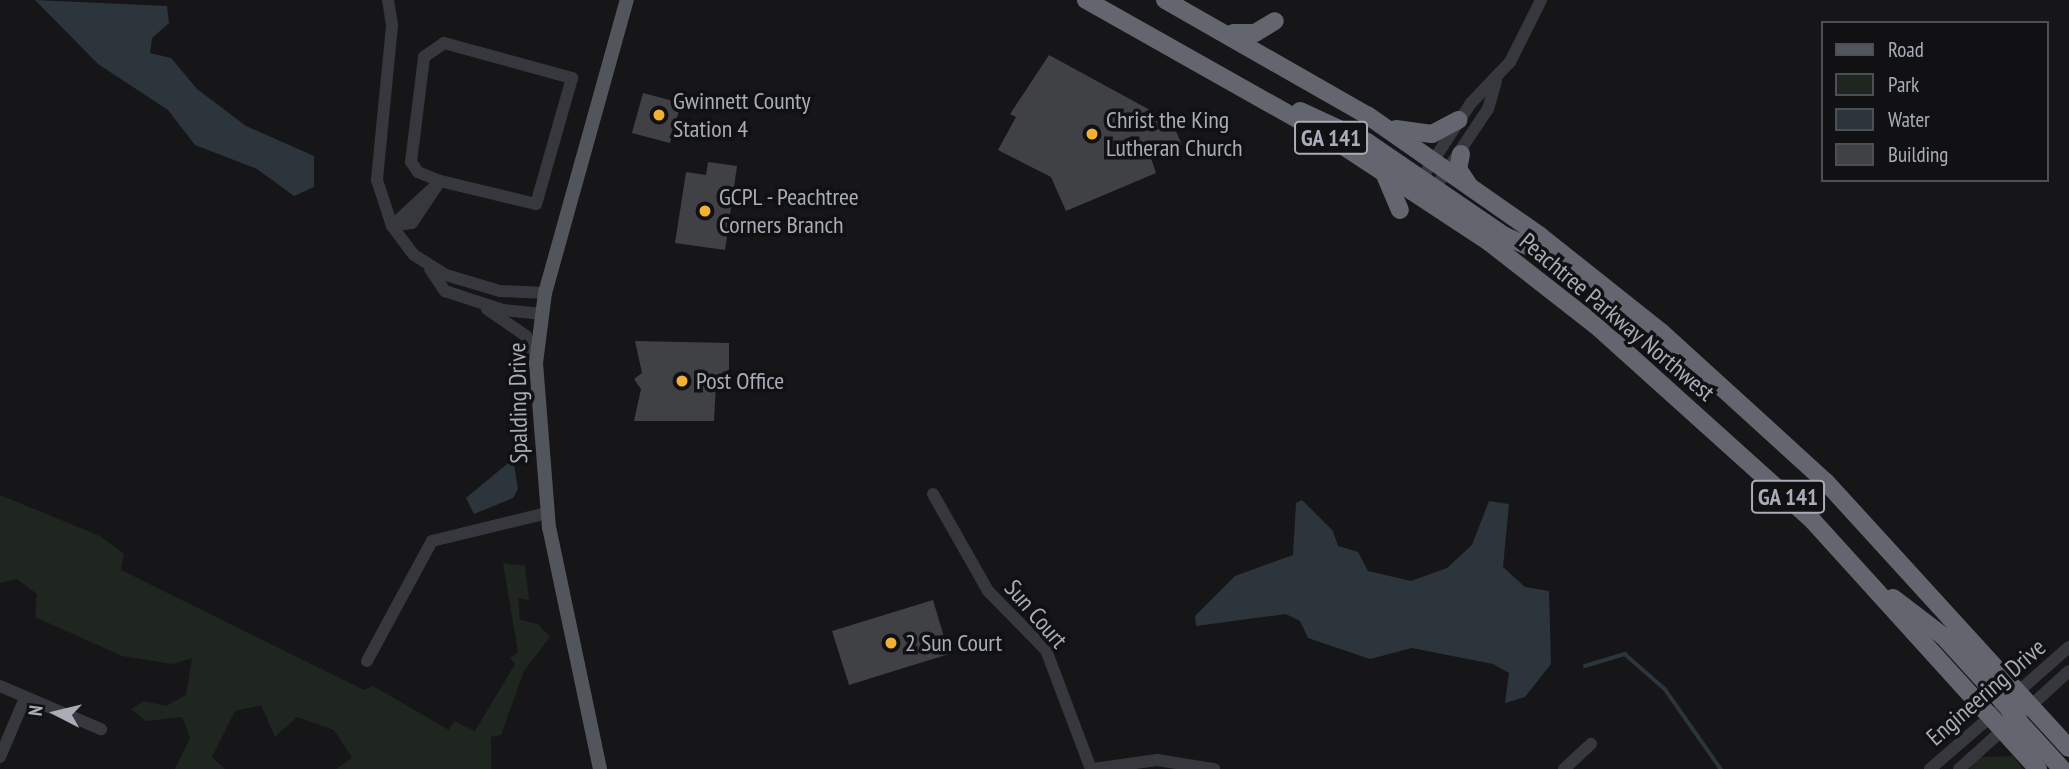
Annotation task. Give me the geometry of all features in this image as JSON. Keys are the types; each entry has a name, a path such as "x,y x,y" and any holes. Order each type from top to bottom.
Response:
{"highway":[{"name":"Peachtree Parkway Northwest","path":"1086,0 1278,106 1382,172 1424,189 1599,328 1773,482 1883,593 2017,718 2069,748"},
{"name":"Peachtree Parkway Northwest","path":"1165,0 1227,31 1367,115 1470,186 1661,332 1802,458 2017,718 2038,769"},
{"path":"1227,31 1255,33 1275,21 1275,44 1286,65"},
{"path":"1278,106 1336,124 1424,189 1513,241 1573,265"},
{"path":"1367,115 1419,136 1458,120"},
{"path":"1461,154 1458,169 1470,186"},
{"path":"1382,172 1400,210"},
{"path":"2017,718 2062,769"}],"main road":[{"name":"Spalding Drive","path":"600,769 547,513 536,363 545,293 627,0"}],"street":[{"path":"388,0 392,26 377,170 392,226 428,266 445,291 481,305 542,314"},
{"path":"1424,189 1447,172 1461,154 1488,109 1496,81 1541,0"},
{"path":"444,43 572,78 536,204 440,181 418,172 411,162 430,48 444,43"},
{"path":"1424,189 1432,162 1458,120 1496,81"},
{"path":"392,226 440,181"},
{"path":"428,266 500,291 545,293"},
{"path":"481,305 526,336 536,363"},
{"name":"Sun Court","path":"933,494 988,591 1046,650 1092,769"},
{"path":"367,661 432,541 547,513"},
{"name":"Engineering Drive","path":"1930,769 2069,647"},
{"name":"Engineering Drive","path":"1959,769 2069,671"},
{"path":"0,686 101,729"},
{"path":"0,757 26,698"},
{"path":"1564,769 1591,744"},
{"path":"1092,769 1157,760 1214,769"}],"green space":[{"path":"0,495 100,536 124,554 121,570 364,690 373,686 449,730 454,721 475,731 515,664 510,658 518,652 503,563 525,566 529,600 518,598 520,620 538,624 550,637 524,671 501,735 491,737 491,769 336,769 352,758 334,730 297,717 275,737 261,705 235,711 212,757 225,769 175,769 190,738 182,717 146,721 131,709 144,701 166,706 186,695 192,658 173,664 122,656 35,617 37,594 17,579 0,583"},
{"path":"2013,756 2023,769 1969,769 1978,757"}],"water":[{"path":"35,0 167,6 169,23 152,38 150,53 171,58 197,89 246,126 314,156 314,187 294,196 257,169 195,145 168,110 98,64"},
{"path":"513,459 518,489 513,498 474,514 466,498"},
{"path":"1302,500 1333,531 1338,546 1358,552 1368,571 1411,581 1447,568 1472,545 1489,501 1509,504 1503,567 1525,587 1549,591 1551,664 1525,697 1505,703 1509,673 1493,664 1412,648 1370,659 1308,638 1300,621 1286,614 1196,626 1195,616 1235,576 1293,555 1296,503"}],"building":[{"name":"Christ the King Lutheran Church","path":"1049,55 1172,122 1182,145 1151,158 1156,173 1066,211 1051,177 998,150 1016,117 1010,114"},
{"name":"Gwinnett County Station 4","path":"643,93 681,103 670,143 632,133"},
{"name":"GCPL - Peachtree Corners Branch","path":"708,162 737,166 725,250 675,243 686,172 706,175"},
{"name":"Post Office","path":"635,341 729,343 729,383 716,383 714,421 634,421 641,389 634,379 642,373"},
{"name":"2 Sun Court","path":"933,600 949,654 849,685 832,631"}],"waterway":[{"path":"1585,666 1625,654 1665,689 1721,769"}],"place":[{"name":"Gwinnett County Station 4","path":"659,115"},
{"name":"Christ the King Lutheran Church","path":"1092,134"},
{"name":"GCPL - Peachtree Corners Branch","path":"705,211"},
{"name":"Post Office","path":"682,381"},
{"name":"2 Sun Court","path":"891,643"}]}
